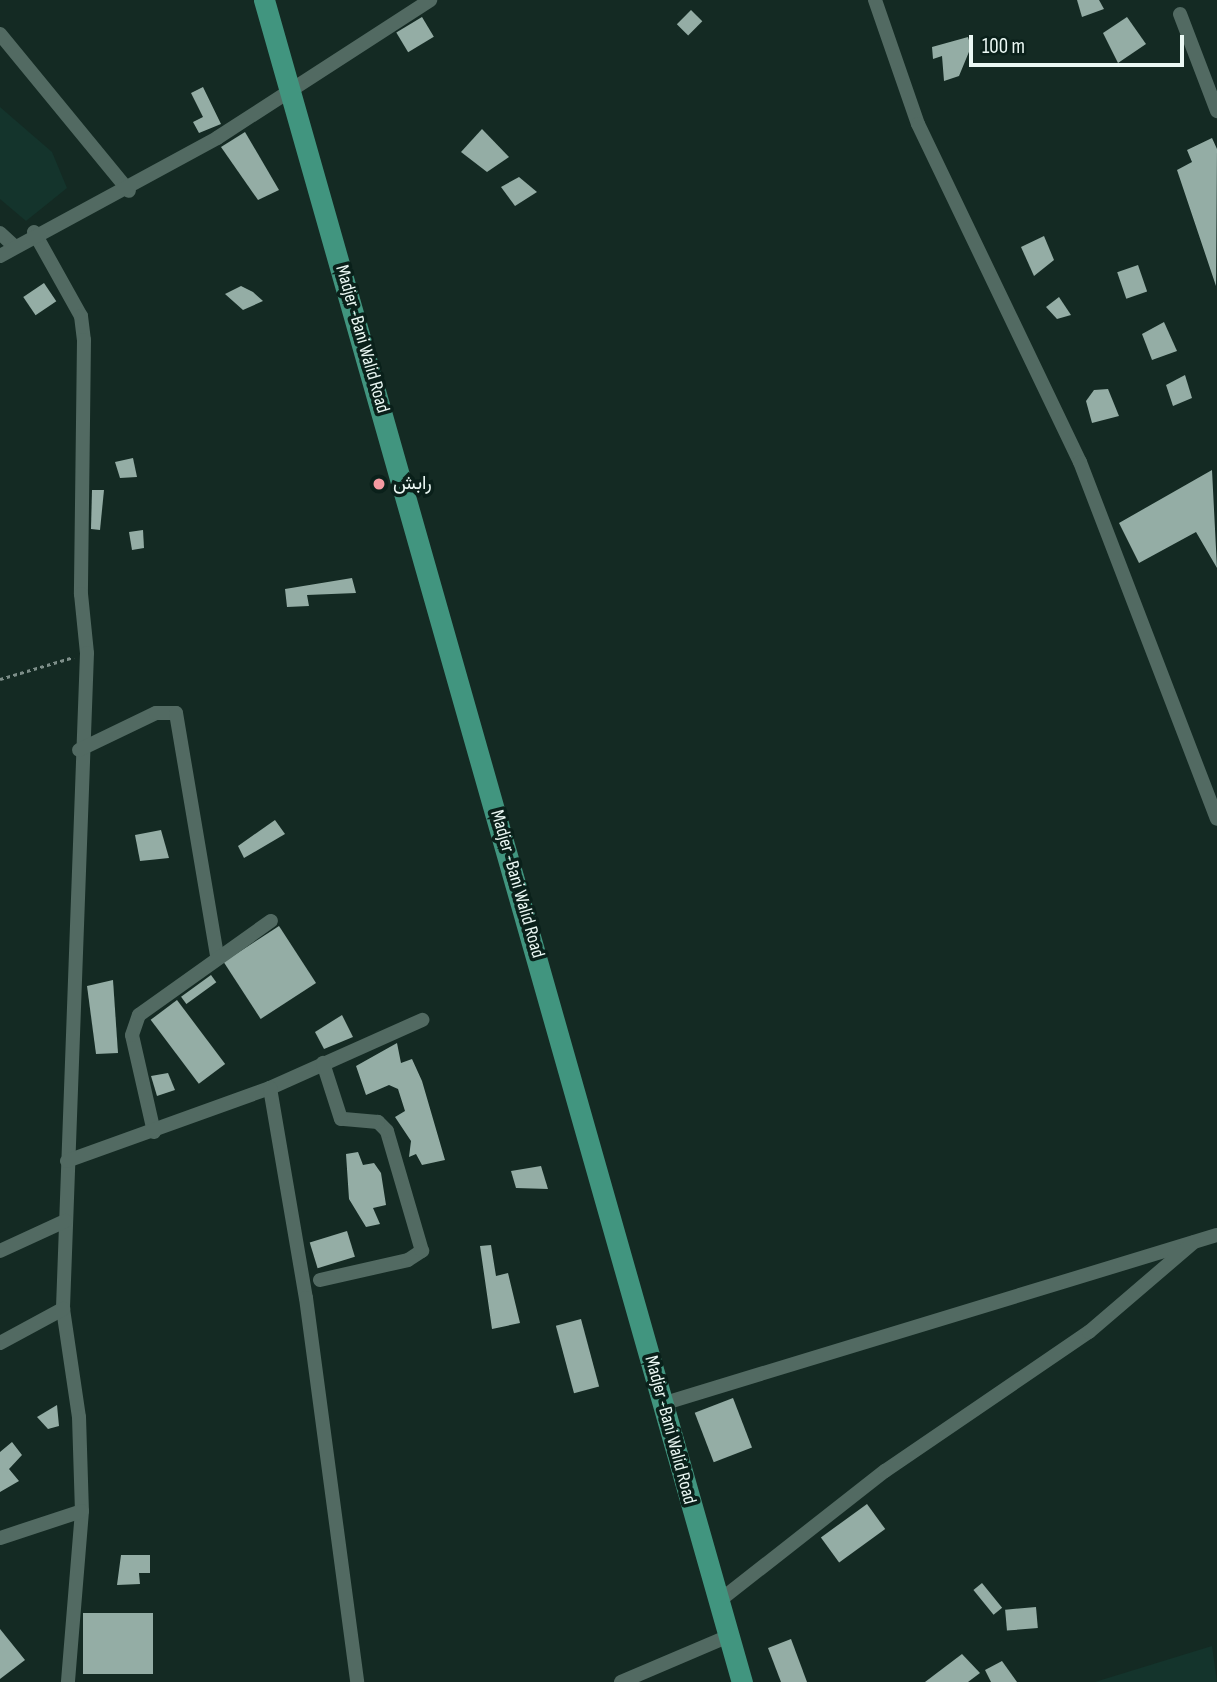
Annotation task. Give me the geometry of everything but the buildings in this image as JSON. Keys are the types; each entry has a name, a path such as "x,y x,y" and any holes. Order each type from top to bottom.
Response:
{"highway":[{"name":"Madjer -Bani Walid Road","path":"264,0 741,1682"}],"street":[{"path":"0,256 34,232 62,226 129,191 430,0"},
{"path":"875,0 918,124 1080,461 1217,819"},
{"path":"1180,13 1217,111"},
{"path":"0,34 129,191"},
{"path":"34,232 81,316 84,340 81,594 86,653 79,750 78,977 67,1161 63,1309 79,1417 82,1511 68,1682"},
{"path":"0,233 14,246"},
{"path":"79,750 156,713 176,713 217,956"},
{"path":"154,1132 134,1024 217,956 271,921"},
{"path":"67,1161 154,1132 270,1088 422,1020"},
{"path":"320,1280 408,1260 422,1251 387,1131 378,1122 341,1119 323,1063"},
{"path":"270,1088 306,1298 357,1682"},
{"path":"0,1251 65,1221"},
{"path":"662,1404 1217,1235"},
{"path":"719,1601 885,1471 1089,1332 1194,1242"},
{"path":"0,1343 63,1309"},
{"path":"0,1538 82,1511"},
{"path":"621,1682 729,1636"}],"path":[{"path":"0,679 86,653"}],"shaded area":[{"path":"0,107 52,152 67,188 26,221 0,199"},
{"path":"1212,1646 1217,1682 1095,1682"}],"place":[{"name":"رابش","path":"379,484"}]}
